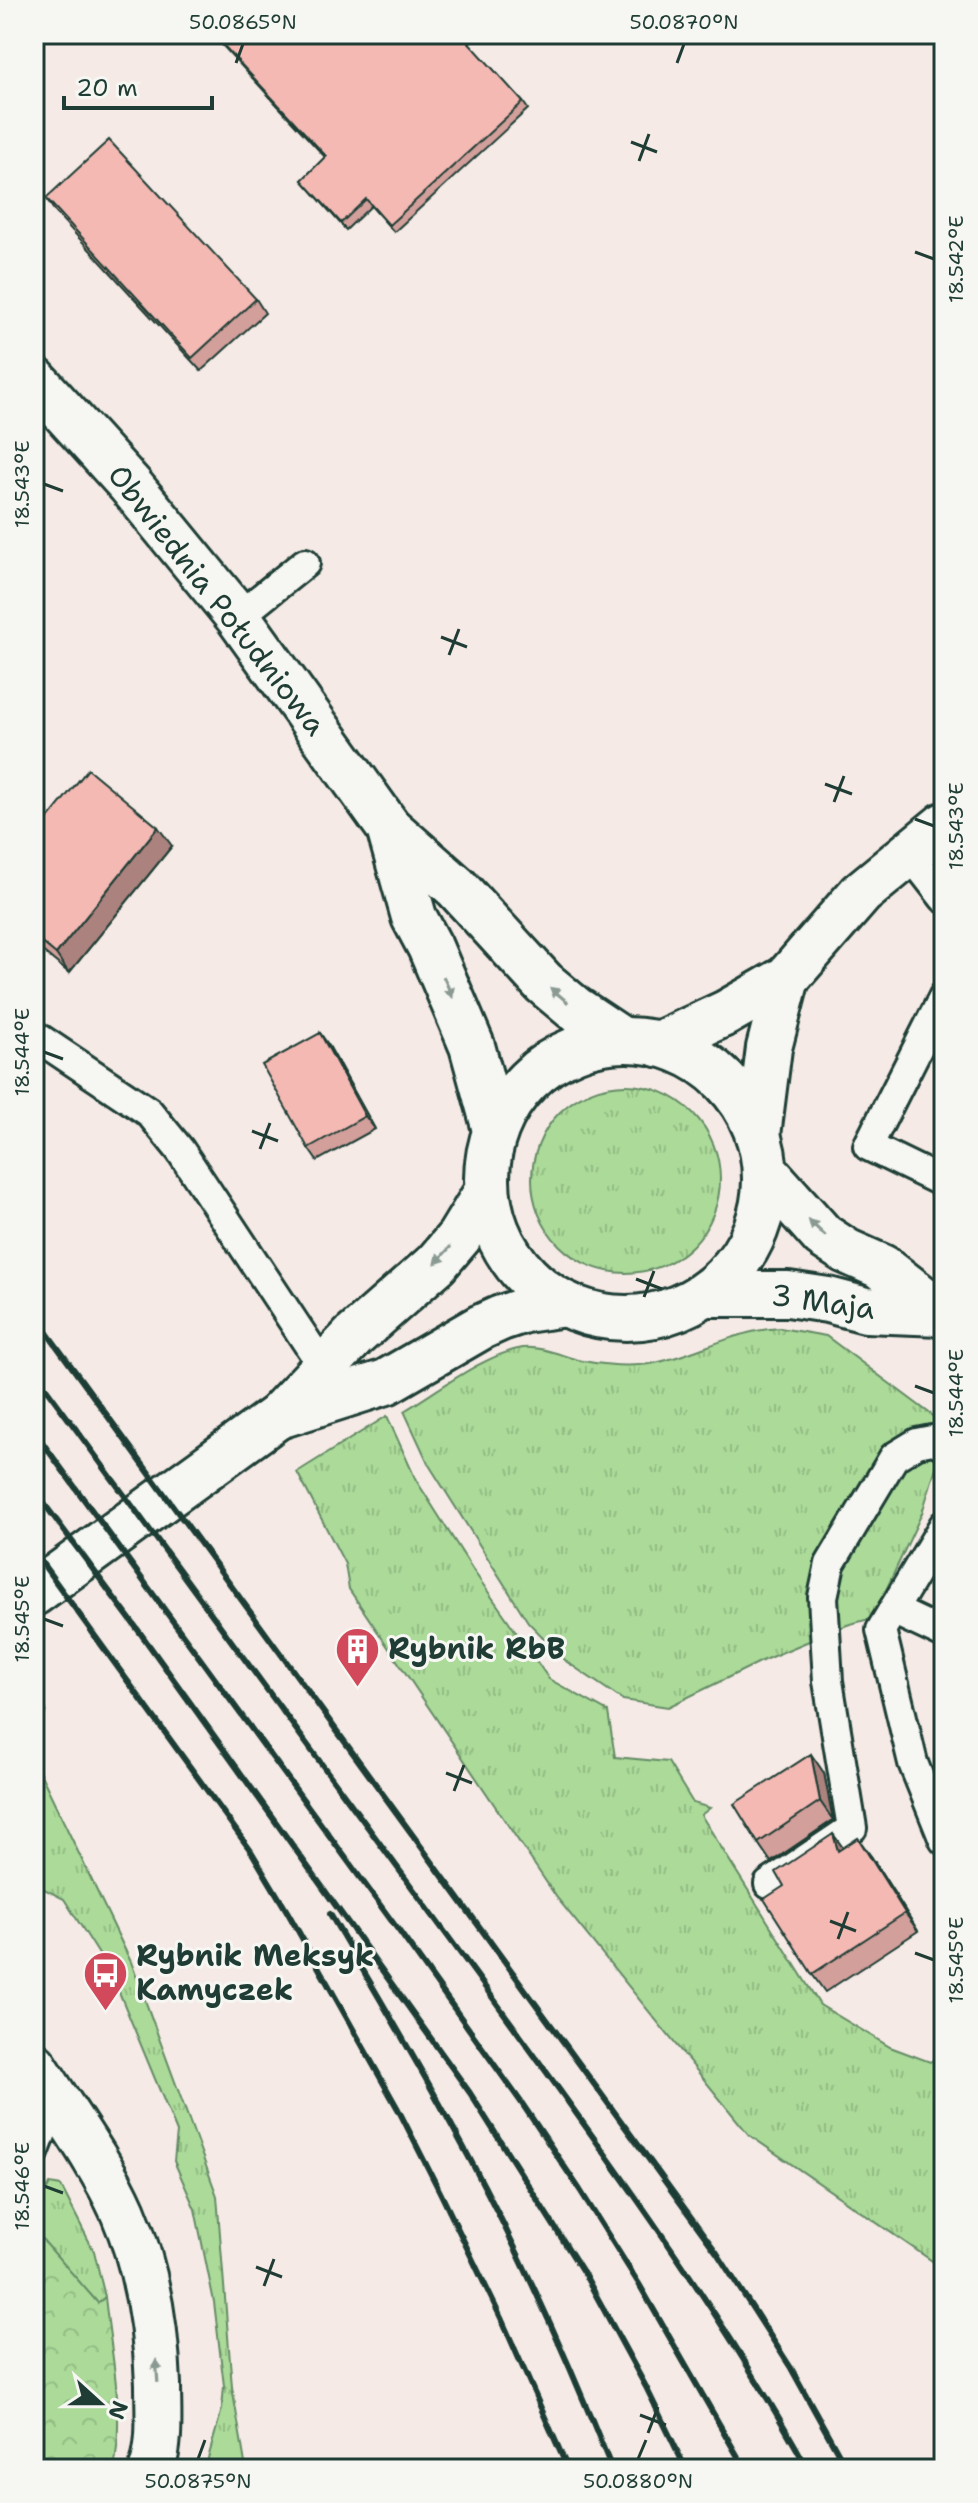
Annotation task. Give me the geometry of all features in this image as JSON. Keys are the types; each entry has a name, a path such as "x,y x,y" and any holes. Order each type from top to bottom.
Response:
{"main road":[{"name":"Obwiednia Południowa","path":"34,379 130,485 238,617 389,828 456,887 557,994 641,1042"},
{"path":"787,978 769,1048 761,1209 746,1249 729,1273 706,1294 685,1305 632,1319 587,1312 565,1304 533,1282 506,1250 496,1230 487,1191 495,1130 521,1088 538,1071 582,1047 641,1042 726,1013 787,978 861,893 944,825"},
{"name":"Obwiednia Południowa","path":"389,828 414,917 459,1010 472,1046 495,1130"},
{"path":"641,1042 689,1055 716,1072 739,1098 762,1153"},
{"name":"3 Maja","path":"762,1153 823,1236 846,1251 882,1267 943,1316"},
{"path":"34,1593 278,1416 354,1336 436,1264 459,1237 487,1191"},
{"name":"3 Maja","path":"706,1294 788,1294 866,1310 943,1316"},
{"path":"278,1416 386,1382 501,1318 525,1310 565,1304"},
{"path":"45,2082 115,2196 143,2267 157,2373 158,2449 152,2469"}],"lane":[{"path":"238,617 305,563"},
{"path":"909,853 944,898"},
{"path":"944,996 868,1146 944,1183"},
{"path":"34,1035 149,1112 180,1150 324,1368"},
{"path":"769,1884 852,1828 828,1681 823,1597 830,1564 894,1457 917,1443 932,1440 944,1444"},
{"path":"944,1525 881,1630 913,1763 944,1840"},
{"path":"893,1610 944,1634"},
{"path":"34,2153 45,2082"}],"green space":[{"path":"626,1085 662,1092 692,1113 713,1143 720,1179 713,1215 692,1245 662,1266 626,1273 590,1266 560,1245 539,1215 532,1179 539,1143 560,1113 590,1092"},
{"path":"780,1328 826,1336 944,1424 944,1441 922,1513 873,1618 847,1625 764,1660 668,1707 623,1700 567,1662 528,1622 429,1465 404,1411 478,1365 509,1351 531,1348 591,1362 642,1365 667,1360 746,1333"},
{"path":"387,1416 416,1480 475,1573 549,1679 608,1712 615,1757 668,1762 693,1803 710,1808 701,1815 820,2005 890,2047 930,2062 944,2052 944,2269 749,2135 557,1898 349,1589 345,1564 297,1472"},
{"path":"34,1678 46,1710 34,1754"},
{"path":"34,1760 131,1962 217,2196 232,2387 246,2469 205,2469 222,2409 224,2386 214,2302 195,2209 174,2161 177,2132 112,1975 64,1899 34,1884"},
{"path":"50,2184 61,2186 94,2251 105,2297 98,2304 34,2231 34,2213"},
{"path":"35,2231 98,2303 105,2297 118,2404 114,2469 34,2469"}],"building":[{"path":"213,34 466,34 463,36 523,102 389,225 366,199 341,223 302,180 326,156"},
{"path":"109,140 256,299 192,358 46,198"},
{"path":"88,769 158,827 56,954 34,936 34,836"},
{"path":"320,1033 365,1116 308,1148 262,1065"},
{"path":"811,1754 820,1801 758,1843 734,1804"},
{"path":"833,1834 838,1851 858,1838 905,1913 812,1974 764,1899 784,1886 776,1872"}],"railway":[{"path":"34,1315 717,2253 791,2368 847,2469"},
{"path":"34,1372 607,2157 732,2341 808,2469"},
{"path":"34,1431 521,2102 639,2284 745,2469"},
{"path":"34,1490 470,2093 585,2275 686,2469"},
{"path":"34,1552 251,1851 288,1913 398,2109 440,2192 501,2318 568,2469"},
{"path":"330,1914 422,2072 496,2210 557,2338 612,2469"}],"place":[{"name":"Rybnik RbB","path":"357,1688"},
{"name":"Rybnik Meksyk Kamyczek","path":"105,2012"}]}
